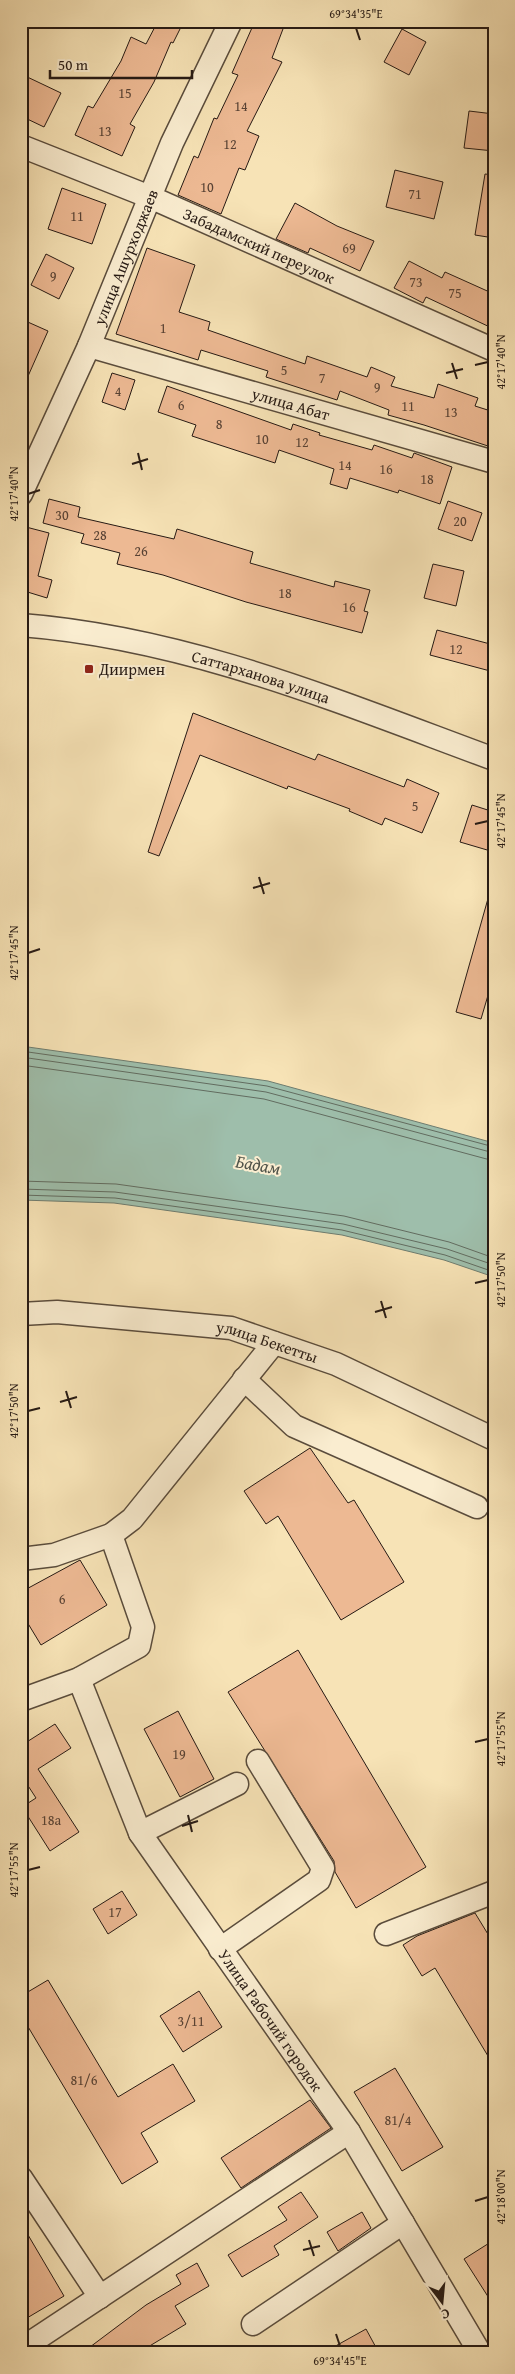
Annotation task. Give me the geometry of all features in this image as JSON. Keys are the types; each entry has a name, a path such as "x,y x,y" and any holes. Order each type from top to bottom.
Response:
{"street":[{"name":"улица Ашурходжаев","path":"21,494 89,346 172,143 231,21"},
{"name":"Забадамский переулок","path":"21,146 150,197 494,350"},
{"name":"улица Абат","path":"89,346 494,462"},
{"name":"Саттарханова улица","path":"21,625 96,634 174,649 273,678 494,759"},
{"name":"улица Бекетты","path":"21,1314 57,1312 230,1328 336,1364 494,1439"},
{"path":"21,1559 54,1555 111,1535 132,1519 274,1343"},
{"path":"244,1379 294,1426 476,1507"},
{"path":"21,1700 79,1679 139,1646 143,1626 111,1535"},
{"name":"Улица Рабочий городок","path":"79,1679 140,1833 349,2132 480,2353"},
{"path":"220,1949 319,1880 323,1868 258,1761"},
{"path":"140,1833 237,1784"},
{"path":"386,1934 494,1892"},
{"path":"21,2349 349,2132"},
{"path":"21,2178 100,2297"},
{"path":"253,2324 403,2223"}],"water":[{"name":"Бадам","path":"21,1046 268,1081 494,1143 494,1277 444,1260 342,1235 114,1203 21,1200"}],"building":[{"path":"158,21 184,21 173,43 171,42 154,82 130,124 135,127 122,156 75,135 88,106 93,108 121,61 131,37 146,44"},
{"path":"255,21 286,21 272,58 282,62 247,131 259,136 245,170 239,168 221,214 178,195 194,156 198,158 214,118 217,119 238,75 232,73"},
{"path":"402,29 426,42 409,75 384,62"},
{"path":"21,74 61,93 44,127 21,116"},
{"path":"469,111 494,114 494,151 464,148"},
{"path":"395,170 443,182 434,219 386,207"},
{"path":"485,174 494,175 494,238 475,235"},
{"path":"62,188 106,204 92,244 48,229"},
{"path":"295,203 337,226 374,241 360,271 310,248 308,253 276,239"},
{"path":"147,248 195,265 179,312 210,322 208,330 305,364 307,356 367,377 371,367 395,377 391,386 434,398 438,384 478,398 475,406 494,412 494,448 388,415 389,410 340,391 337,400 266,377 268,371 201,350 198,360 116,334"},
{"path":"46,254 74,268 59,299 31,285"},
{"path":"409,261 442,278 445,272 494,294 494,329 426,297 423,303 394,288"},
{"path":"21,319 48,331 21,392"},
{"path":"112,373 135,380 125,410 102,402"},
{"path":"167,386 291,430 293,424 320,433 319,435 372,450 374,445 412,458 414,453 452,467 440,504 399,490 398,493 350,478 347,489 330,484 334,469 279,450 275,463 192,436 196,425 158,412"},
{"path":"49,499 80,507 78,517 174,539 177,529 253,552 250,563 334,587 335,581 370,590 364,611 368,612 362,633 246,602 163,575 117,564 120,553 81,543 84,534 43,523"},
{"path":"448,501 482,513 472,541 438,529"},
{"path":"26,527 49,533 38,576 52,580 47,598 21,590 21,544"},
{"path":"433,564 464,571 456,606 424,598"},
{"path":"437,630 494,645 494,672 430,655"},
{"path":"193,713 315,760 318,754 404,787 407,779 439,793 422,833 385,818 382,825 349,811 350,809 288,786 287,789 200,755 159,856 148,852"},
{"path":"472,805 494,812 494,852 460,842"},
{"path":"489,895 494,896 494,975 481,1019 456,1012"},
{"path":"310,1448 348,1503 354,1500 404,1582 341,1620 278,1516 266,1524 244,1491"},
{"path":"80,1560 107,1605 41,1645 21,1612 21,1592"},
{"path":"298,1650 426,1867 356,1908 335,1872 334,1861 228,1692"},
{"path":"178,1711 214,1779 180,1797 144,1729"},
{"path":"55,1724 71,1748 38,1769 79,1832 50,1851 22,1807 36,1798 23,1778 21,1780 21,1743 22,1745"},
{"path":"122,1891 137,1915 108,1934 93,1909"},
{"path":"475,1913 494,1944 494,2066 435,1968 422,1976 403,1945 417,1936"},
{"path":"48,1980 118,2097 173,2064 195,2101 141,2133 158,2162 122,2184 21,2015 21,1996"},
{"path":"199,1991 222,2027 183,2052 160,2016"},
{"path":"395,2068 443,2147 402,2171 354,2092"},
{"path":"310,2100 331,2128 241,2188 221,2158"},
{"path":"301,2192 318,2217 274,2246 279,2255 242,2277 228,2255 287,2220 278,2207"},
{"path":"362,2212 371,2228 338,2251 327,2232"},
{"path":"21,2223 64,2296 27,2318 21,2309"},
{"path":"494,2240 494,2306 464,2259"},
{"path":"197,2263 209,2286 175,2306 186,2324 138,2353 82,2353 146,2305 181,2284 176,2275"},
{"path":"366,2329 379,2353 323,2353"}],"place":[{"name":"Диирмен","path":"89,669"}]}
